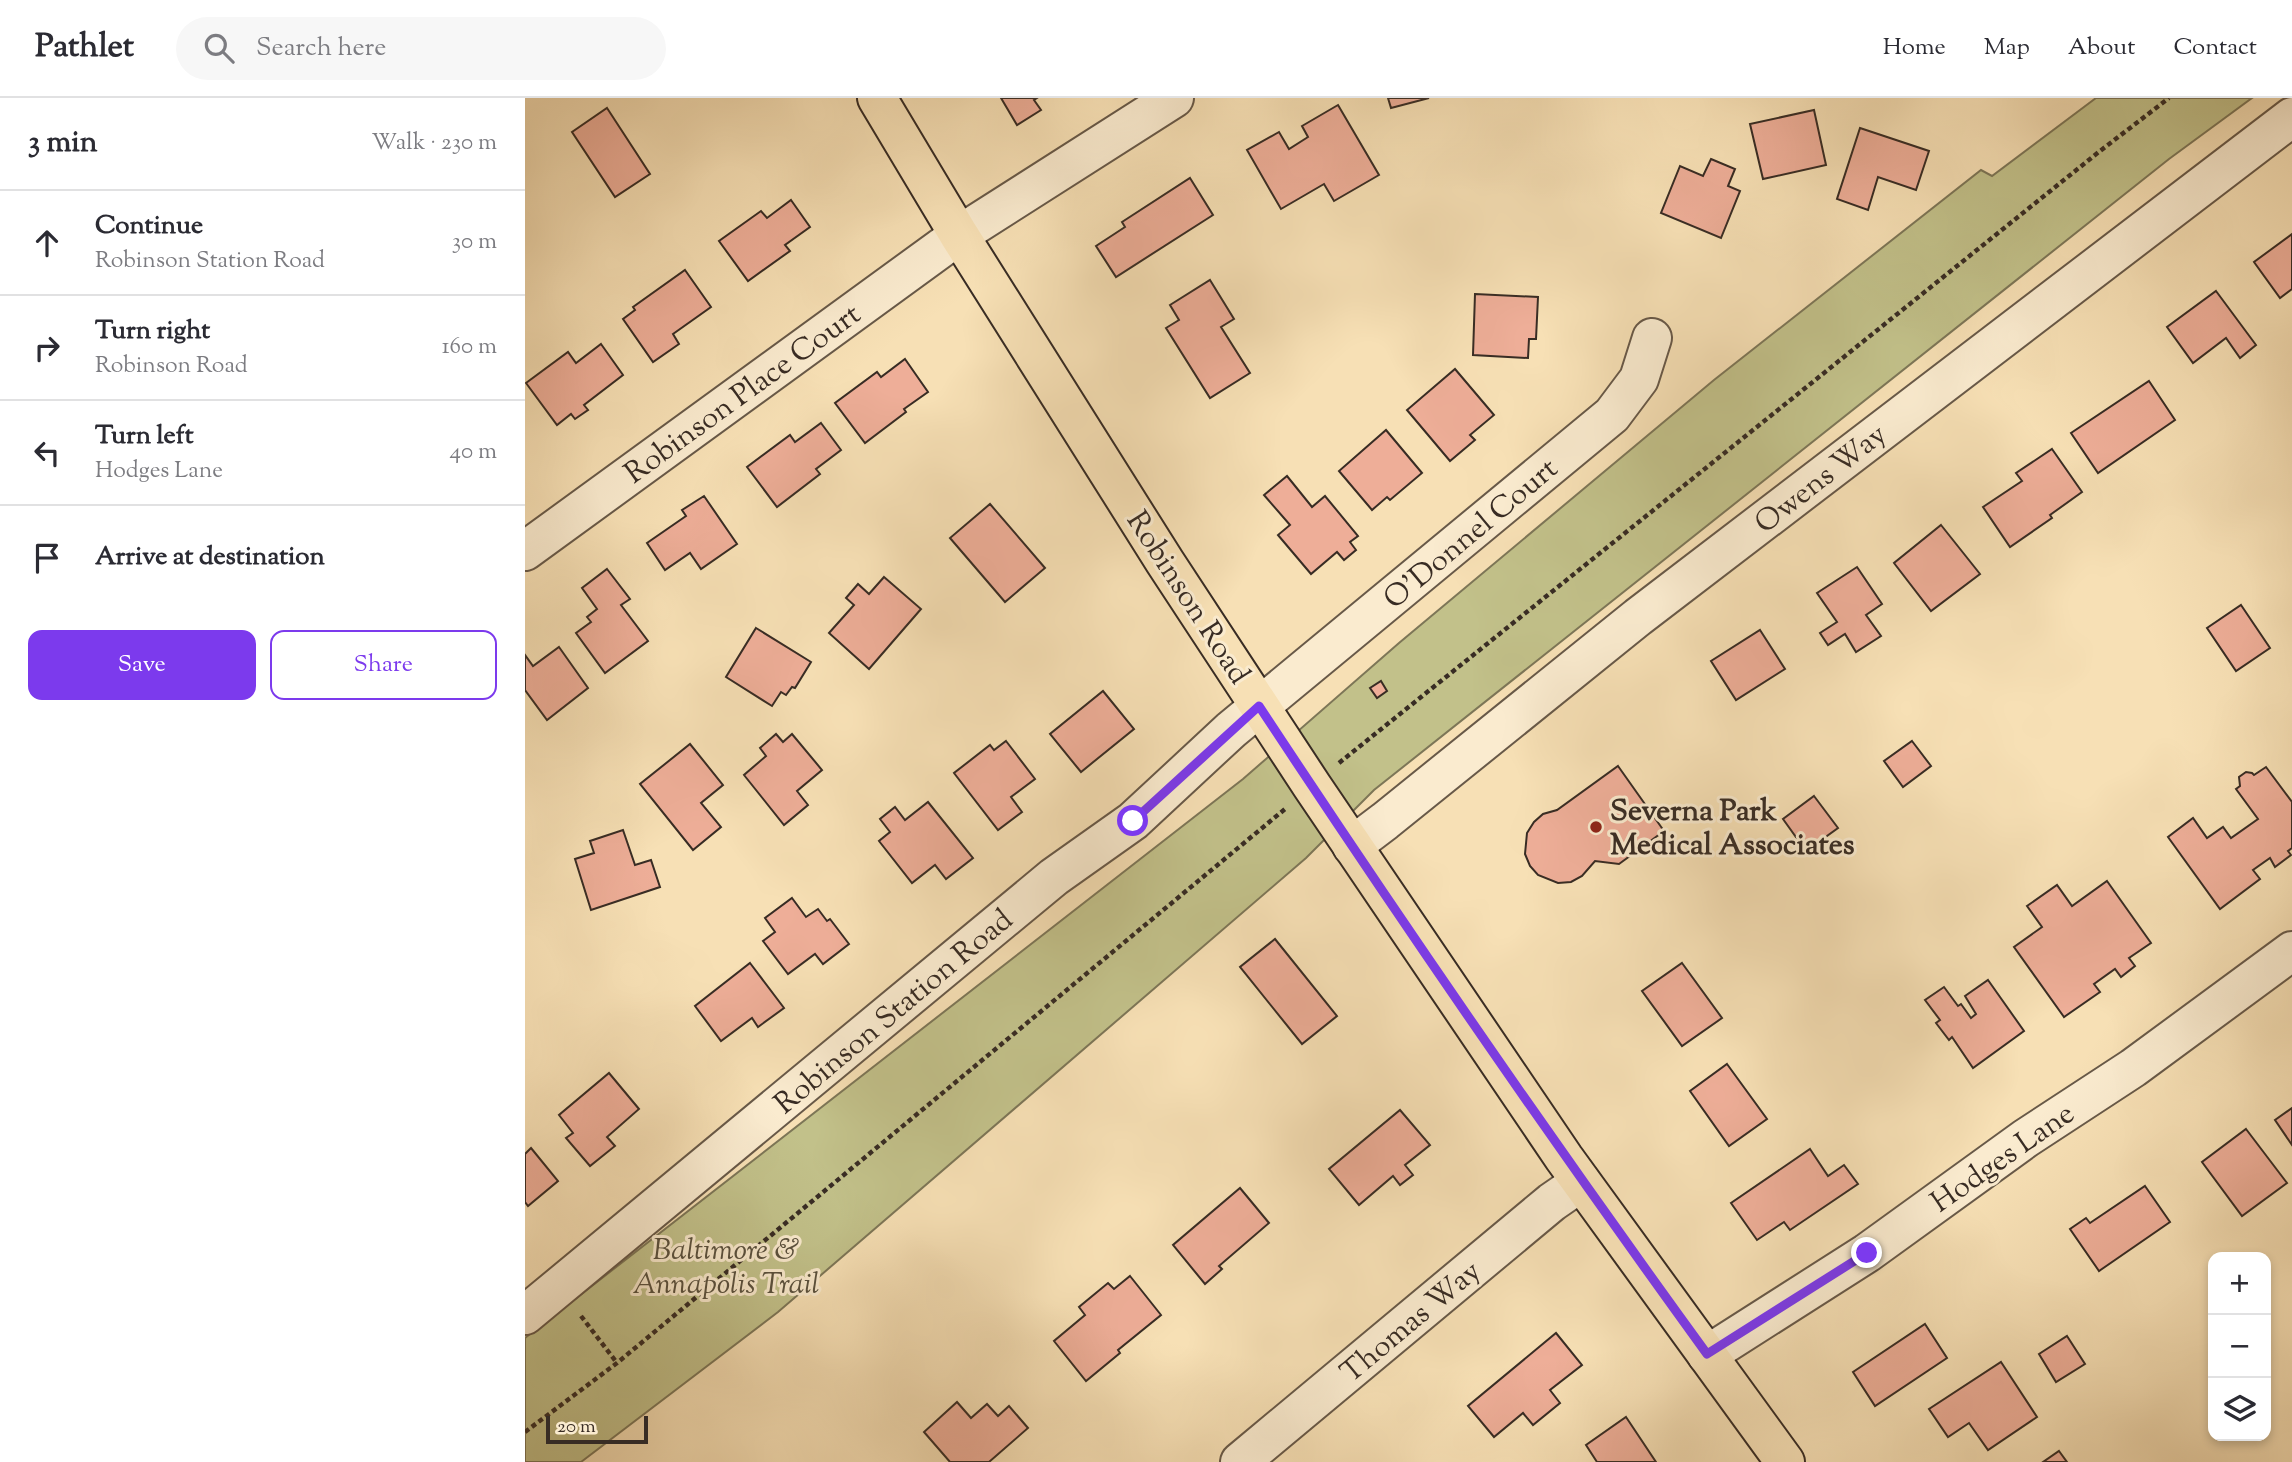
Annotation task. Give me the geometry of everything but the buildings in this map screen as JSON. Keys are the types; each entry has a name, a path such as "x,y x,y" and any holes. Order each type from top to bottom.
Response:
{"main road":[{"name":"Robinson Road","path":"877,98 959,235 1165,562 1312,786 1581,1182 1785,1462"}],"street":[{"name":"Robinson Place Court","path":"525,551 959,235 1174,98"},
{"name":"Owens Way","path":"1352,846 1648,610 2292,117"},
{"name":"O'Donnel Court","path":"1259,706 1612,415 1639,379 1652,338"},
{"name":"Robinson Station Road","path":"525,1315 1054,877 1133,821 1259,706"},
{"name":"Hodges Lane","path":"1707,1354 1867,1253 2026,1138 2133,1068 2292,951"},
{"name":"Thomas Way","path":"1240,1462 1552,1202 1581,1182"}],"path":[{"path":"525,1433 617,1363 1312,786 2099,151 2169,98"},
{"path":"559,1288 617,1363"}],"green space":[{"name":"Baltimore & Annapolis Trail","path":"2096,98 2252,98 2169,159 1374,790 1306,858 778,1312 581,1462 525,1462 525,1338 1243,779 1399,643 1714,380 1981,170 1992,176"}],"place":[{"name":"Severna Park Medical Associates","path":"1596,827"}],"route":[{"path":"1133,821 1259,706 1564,1158 1707,1354 1867,1253"}]}
